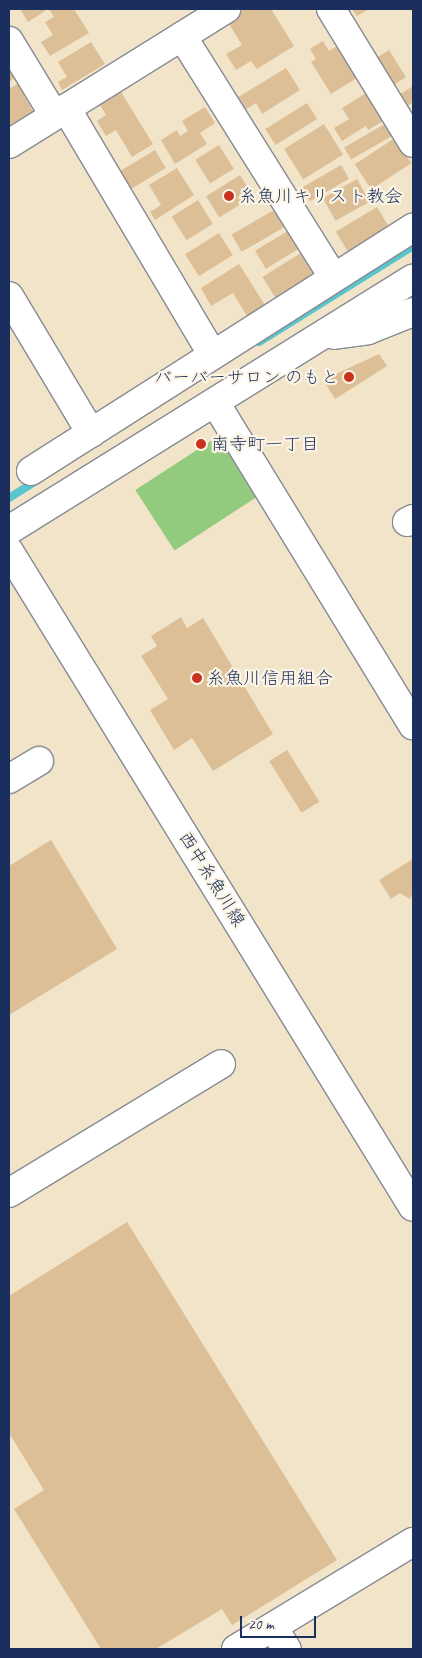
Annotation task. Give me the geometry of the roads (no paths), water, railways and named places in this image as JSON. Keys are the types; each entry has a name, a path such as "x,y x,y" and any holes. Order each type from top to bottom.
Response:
{"street":[{"path":"9,144 226,9"},
{"path":"332,9 413,142"},
{"path":"182,36 333,277"},
{"path":"9,41 60,112 212,354"},
{"path":"30,471 413,228"},
{"path":"9,530 216,404 413,279"},
{"path":"9,296 91,433"},
{"path":"323,337 368,330 413,312"},
{"path":"216,404 413,726"},
{"name":"西中糸魚川線","path":"9,551 413,1207"},
{"path":"9,779 39,761"},
{"path":"9,1193 221,1064"},
{"path":"236,1649 280,1638 413,1542"}],"waterway":[{"path":"259,342 413,246"},
{"path":"9,498 39,479"}],"place":[{"name":"糸魚川キリスト教会","path":"229,196"},
{"name":"バーバーサロン のもと","path":"349,377"},
{"name":"南寺町一丁目","path":"201,444"},
{"name":"糸魚川信用組合","path":"197,678"}]}
